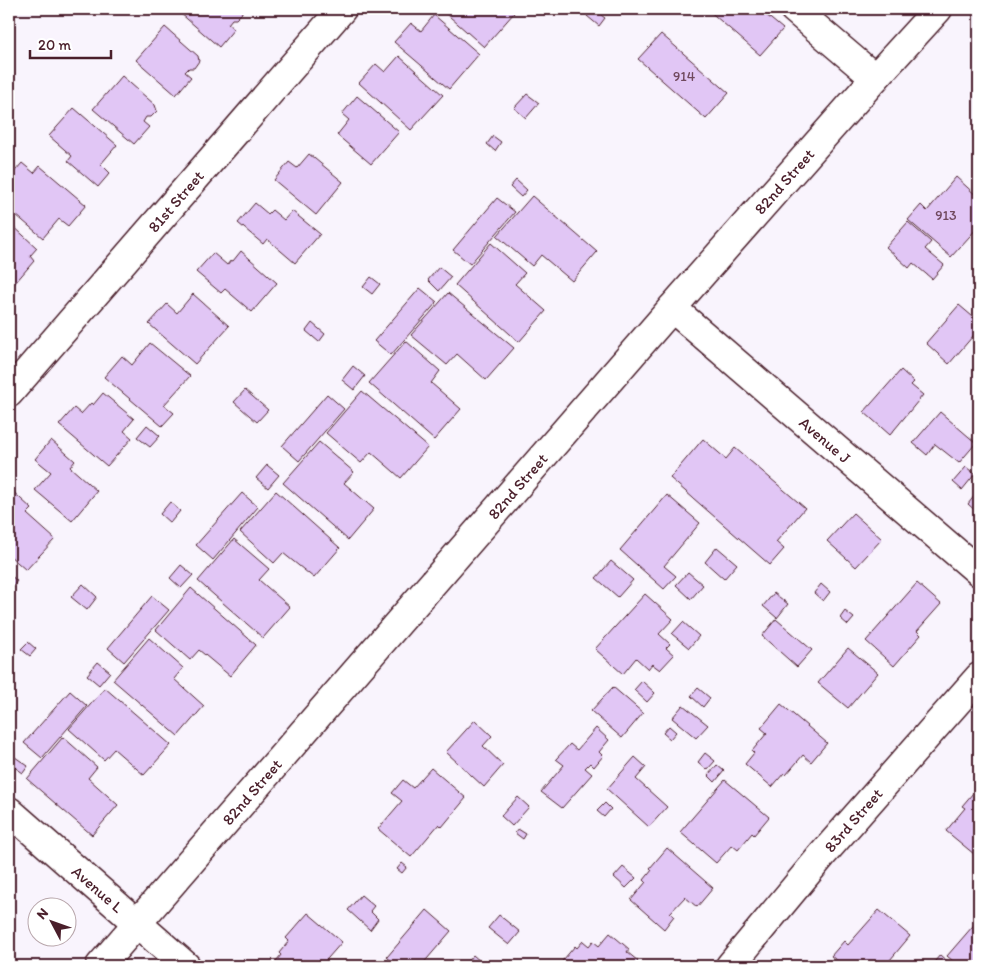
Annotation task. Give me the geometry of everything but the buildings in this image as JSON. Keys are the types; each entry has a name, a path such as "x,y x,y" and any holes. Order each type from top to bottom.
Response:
{"street":[{"path":"794,9 875,78"},
{"name":"82nd Street","path":"100,966 672,308 938,9"},
{"name":"81st Street","path":"9,392 331,13"},
{"name":"Avenue J","path":"672,308 979,572"},
{"name":"83rd Street","path":"730,966 823,854 979,677"},
{"name":"Avenue L","path":"9,811 186,966"}]}
